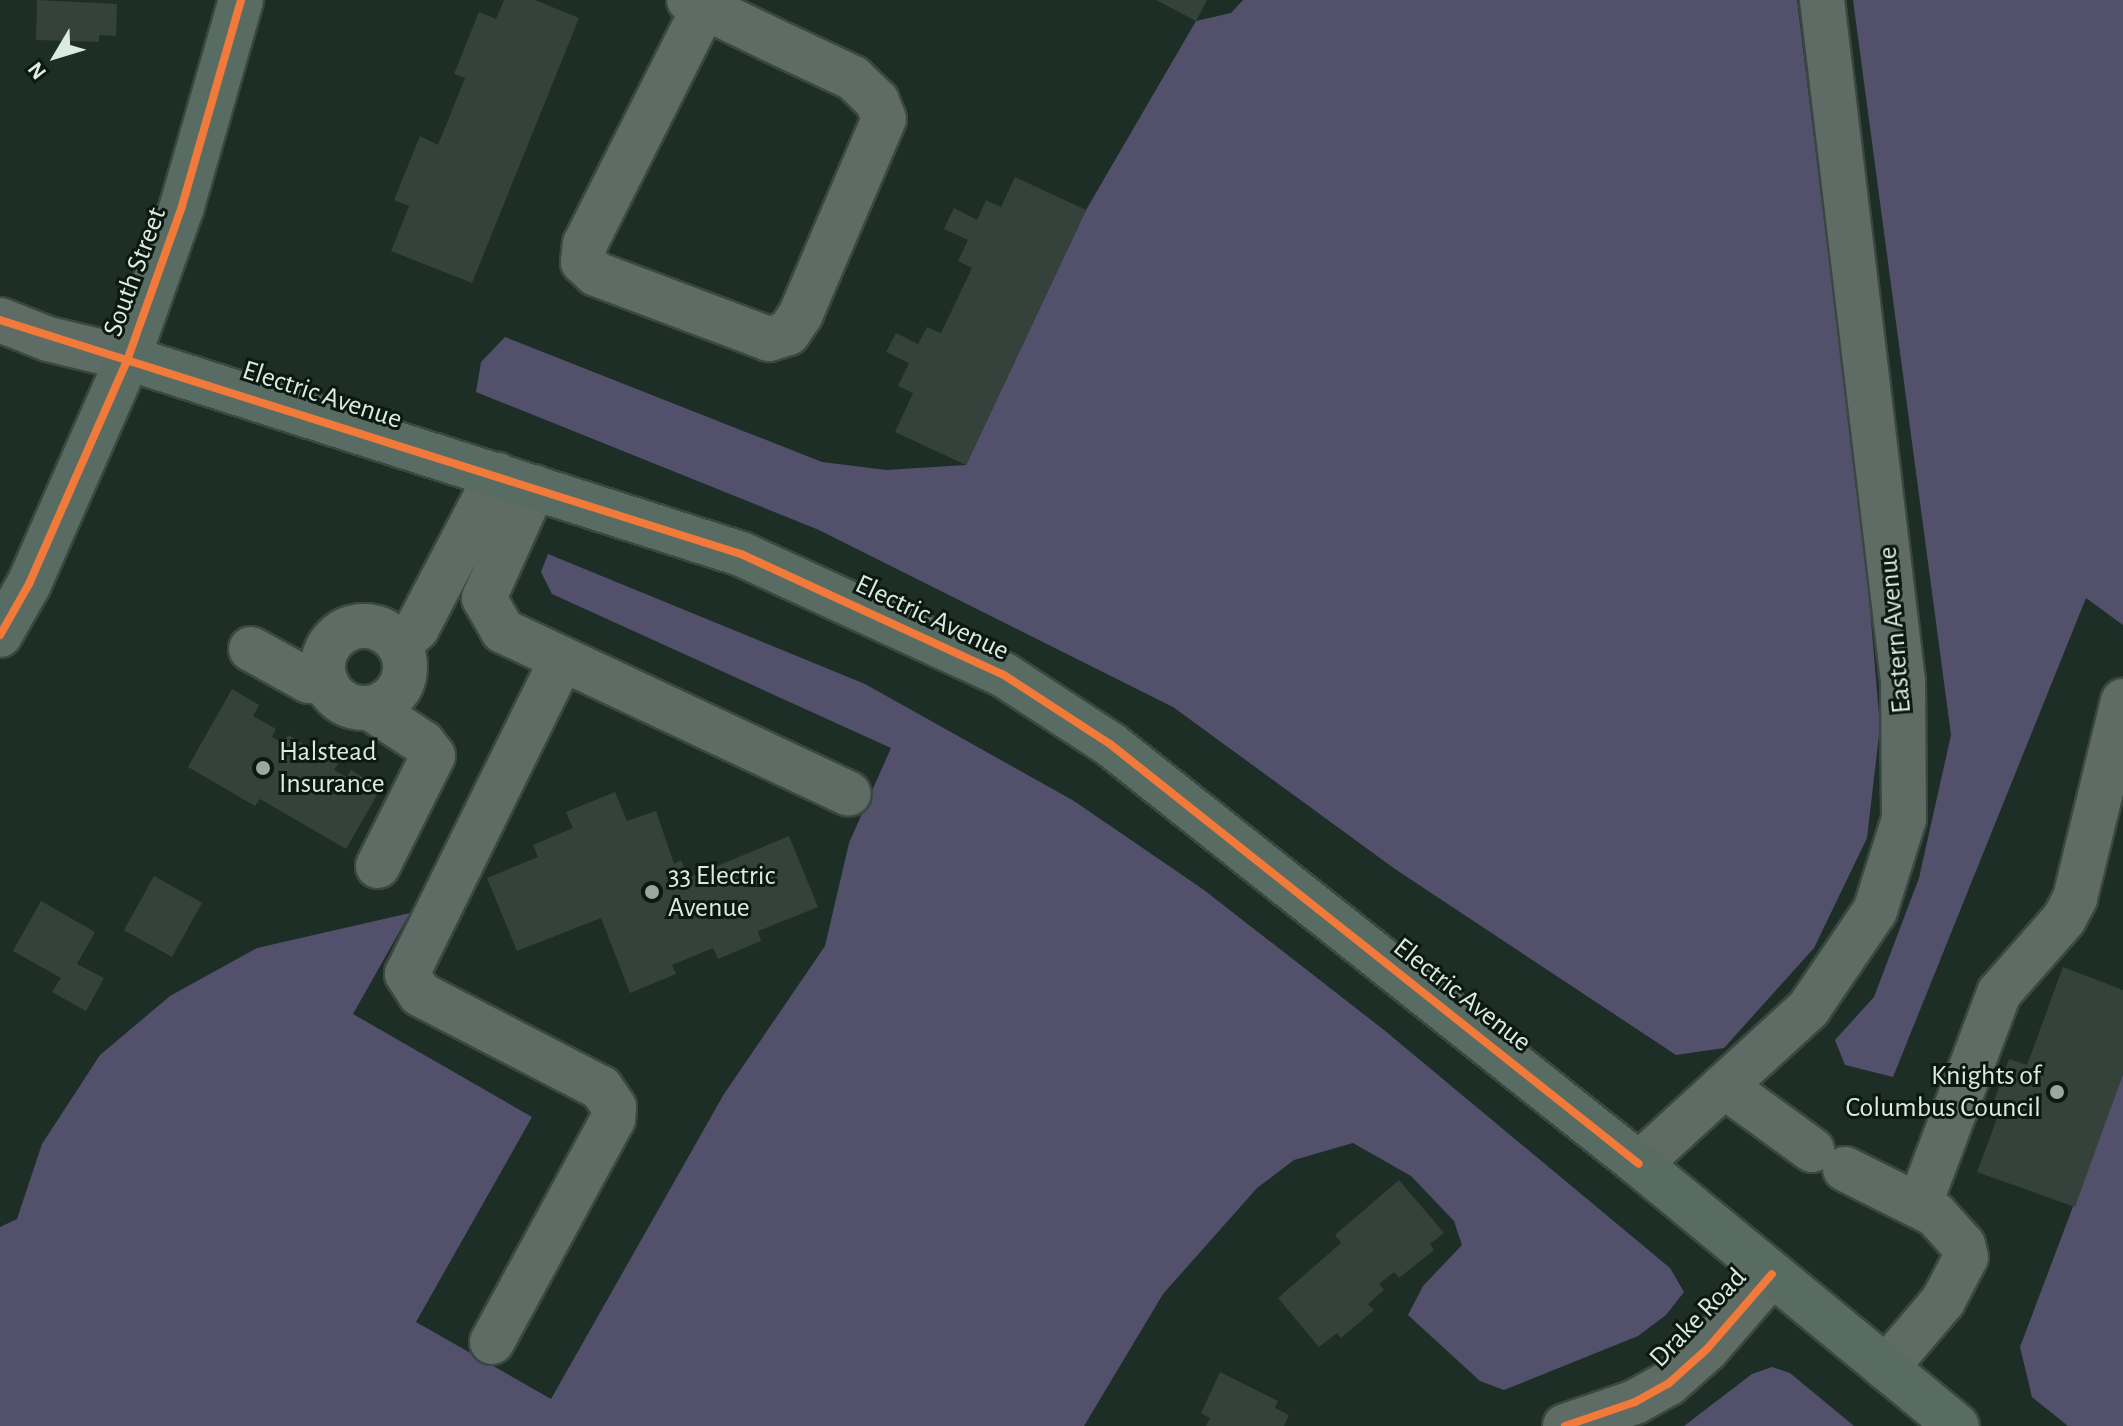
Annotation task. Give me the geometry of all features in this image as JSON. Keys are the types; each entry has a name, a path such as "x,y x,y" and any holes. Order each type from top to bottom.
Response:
{"main road":[{"name":"South Street","path":"0,635 29,584 128,358 182,206 241,0"},
{"name":"Electric Avenue","path":"128,358 741,554 1004,675 1110,744 1639,1164 1957,1426"}],"street":[{"name":"Eastern Avenue","path":"1639,1164 1809,1008 1875,911 1904,819 1903,681 1822,0"},
{"path":"696,4 853,78 877,101 884,119 801,314 788,333 769,339 596,274 583,262 585,244 696,4"},
{"path":"0,320 48,339 128,358"},
{"path":"399,645 417,628 516,481"},
{"path":"516,481 484,598 503,631 561,661 849,794"},
{"path":"370,708 401,686 405,661 399,645 369,625 342,631 325,653 326,682 345,703 370,708 423,743 433,756 378,866"},
{"path":"251,649 309,681 326,682"},
{"path":"492,1342 613,1119 614,1107 601,1088 420,994 407,974 561,661"},
{"path":"1919,1206 1999,993 2064,919 2075,898 2123,701"},
{"path":"1724,1086 1828,1160 1919,1206 1949,1227 1966,1257 1943,1301 1886,1368"},
{"name":"Drake Road","path":"1565,1426 1642,1410 1707,1349 1772,1274"}],"shaded area":[{"path":"1243,0 1797,0 1866,561 1880,727 1867,838 1814,948 1724,1048 1676,1055 1395,869 1173,707 819,530 476,392 481,362 505,337 822,462 886,470 966,465 1086,210 1196,21 1231,13"},
{"path":"1853,0 2123,0 2123,625 2086,598 1893,1077 1845,1065 1835,1040 1874,997 1919,878 1951,735"},
{"path":"548,554 865,684 1074,801 1204,890 1384,1030 1670,1268 1684,1292 1666,1315 1638,1336 1504,1390 1480,1381 1408,1315 1423,1286 1462,1245 1454,1221 1411,1176 1353,1143 1294,1160 1257,1188 1163,1294 1084,1426 0,1426 0,1227 17,1219 42,1144 100,1055 170,996 257,948 410,913 353,1014 532,1117 416,1322 551,1399 724,1094 825,946 849,843 891,748 552,594 541,572"},
{"path":"2123,1074 2123,1426 2068,1426 2032,1397 2020,1347"},
{"path":"1772,1367 1790,1373 1854,1426 1684,1426 1752,1374"}],"building":[{"path":"37,0 117,4 116,36 99,35 99,42 36,40"},
{"path":"504,0 535,0 579,18 472,283 391,251 409,206 394,200 420,136 438,145 465,78 454,74 479,12 496,19"},
{"path":"1156,0 1207,0 1196,21"},
{"path":"1015,177 1086,210 966,465 895,432 913,393 898,386 909,363 886,352 896,333 918,344 927,327 941,333 972,268 958,261 968,240 944,229 954,208 977,220 986,200 1001,207"},
{"name":"Halstead Insurance","path":"232,689 259,705 253,716 276,729 272,737 283,743 288,735 338,764 334,770 347,777 351,770 381,788 346,849 260,799 255,806 188,767"},
{"name":"33 Electric Avenue","path":"615,792 627,821 656,811 674,864 681,860 688,878 789,836 818,907 758,931 761,941 718,959 713,948 672,965 676,974 630,993 601,918 517,951 487,878 538,857 533,845 573,828 566,812"},
{"path":"154,876 202,903 172,957 124,930"},
{"path":"41,901 95,932 77,964 104,978 86,1011 52,992 61,978 13,951"},
{"name":"Knights of Columbus Council","path":"2063,967 2123,990 2123,1074 2075,1207 1977,1172 1999,1113 1991,1109 2009,1059 2027,1065"},
{"path":"1399,1180 1444,1233 1430,1244 1434,1250 1399,1278 1394,1272 1379,1284 1384,1290 1368,1304 1374,1310 1341,1338 1337,1333 1319,1347 1278,1298 1341,1243 1335,1235"},
{"path":"1220,1372 1278,1401 1275,1408 1289,1415 1284,1426 1206,1426 1210,1418 1201,1413"}],"cycle path":[{"path":"0,635 29,584 128,358 182,206 241,0"},
{"path":"0,320 741,554 1004,675 1110,744 1639,1164"},
{"path":"1565,1426 1635,1402 1668,1384 1707,1349 1772,1274"}],"place":[{"name":"Halstead Insurance","path":"263,768"},
{"name":"33 Electric Avenue","path":"652,892"},
{"name":"Knights of Columbus Council","path":"2057,1092"}]}
